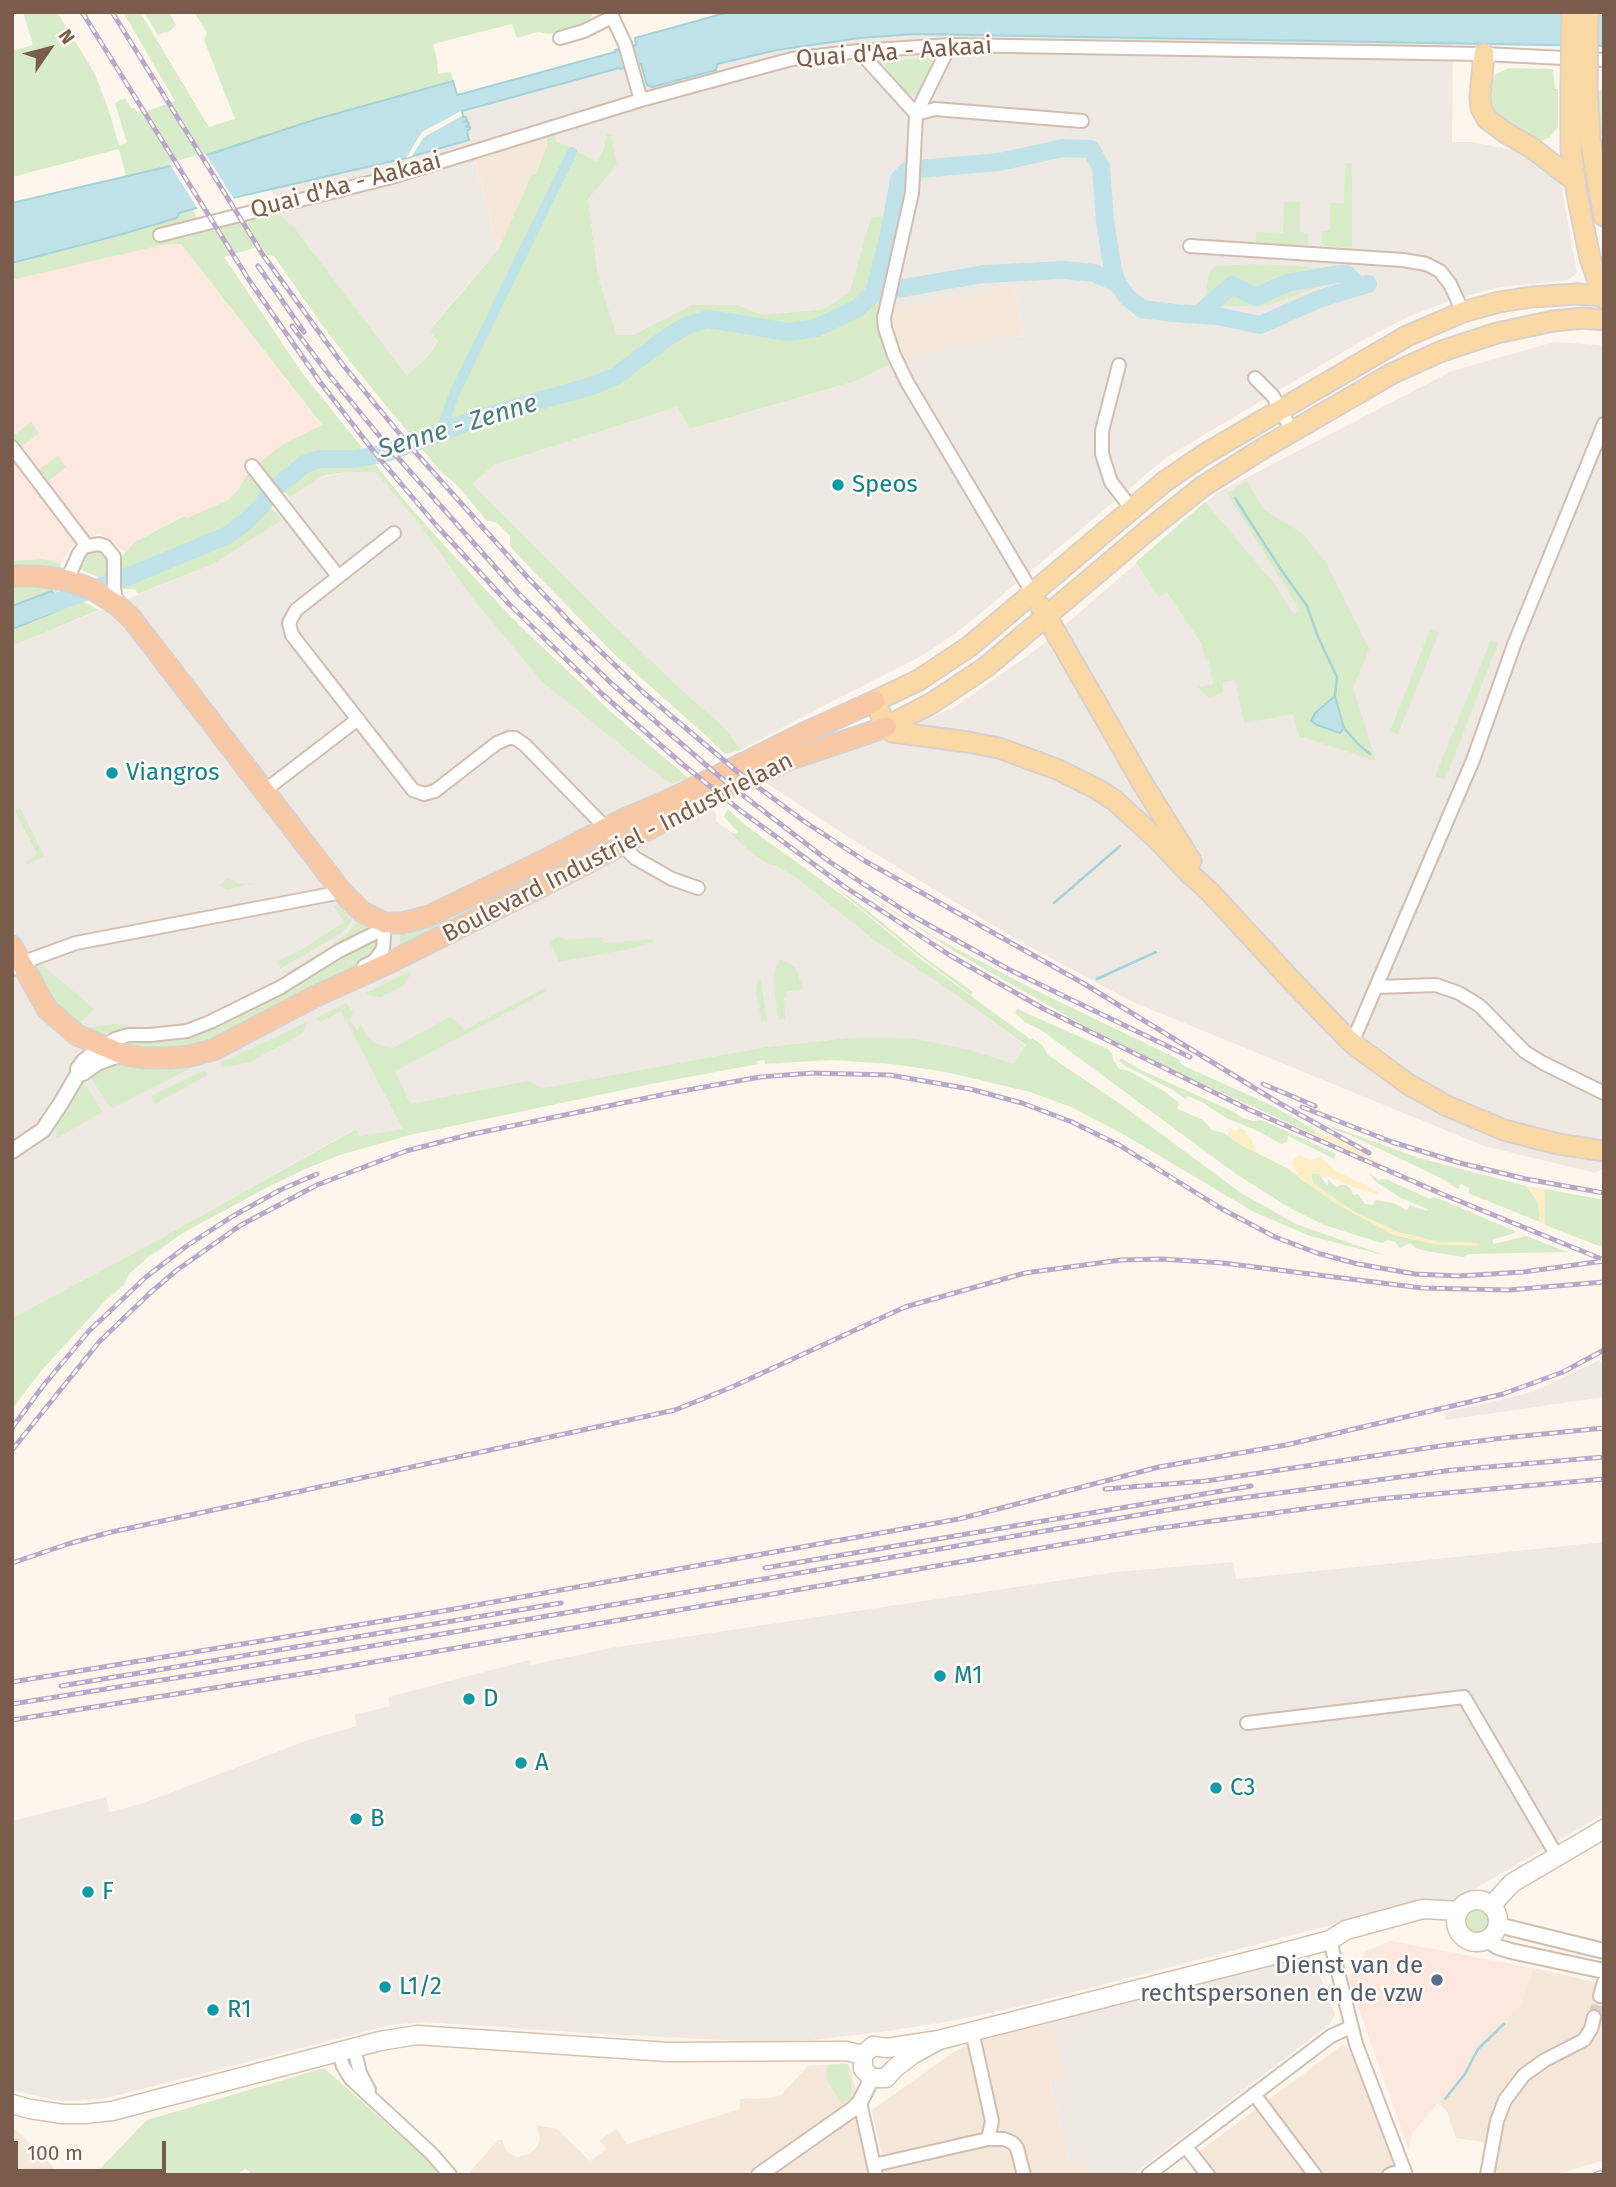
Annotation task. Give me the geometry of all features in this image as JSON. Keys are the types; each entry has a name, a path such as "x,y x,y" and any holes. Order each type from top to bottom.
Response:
{"highway":[{"path":"12,576 67,580 94,590 117,605 132,619 342,892 362,912 384,923"},
{"name":"Boulevard Industriel - Industrielaan","path":"384,923 402,923 429,916 606,828 875,701"},
{"name":"Boulevard Industriel - Industrielaan","path":"102,1047 142,1058 170,1058 213,1050 314,997 391,962 584,865 746,779 791,759 886,727"},
{"path":"15,959 47,1009 77,1035 102,1047"}],"main road":[{"path":"1572,12 1579,87 1597,142 1604,216"},
{"path":"1532,148 1559,140 1566,131 1579,87 1588,12"},
{"path":"1484,54 1481,108 1493,125 1532,148 1575,181"},
{"path":"1570,116 1575,181 1583,232 1603,296"},
{"path":"1601,195 1604,173"},
{"name":"Boulevard Industriel - Industrielaan","path":"875,701 919,680 995,626 1164,482 1205,454 1407,336 1463,312 1499,302 1578,294 1603,296"},
{"name":"Boulevard Industriel - Industrielaan","path":"886,727 961,685 1005,653 1147,530 1202,487 1393,373 1442,351 1497,333 1553,320 1604,320"},
{"path":"1033,594 1143,784 1157,826"},
{"path":"875,701 886,727 892,732 968,742 1026,757 1059,770 1157,826 1209,891 1292,981 1352,1042 1408,1084 1479,1120 1539,1140 1604,1151"},
{"path":"1114,800 1126,803 1132,800 1143,784"},
{"path":"1491,1906 1512,1883 1604,1829"},
{"path":"1475,1900 1484,1901 1491,1906 1496,1913 1498,1925 1487,1940 1477,1943 1467,1940 1459,1933 1458,1917 1466,1904 1475,1900"},
{"path":"939,2040 912,2055 886,2078 872,2078 863,2069 863,2055 873,2046 887,2048 939,2040 1330,1940 1346,1930 1423,1909 1458,1917"},
{"path":"12,2105 63,2114 112,2110 400,2037 425,2035 668,2052 846,2052 863,2055"},
{"path":"887,2048 893,2053 895,2068"}],"street":[{"path":"560,38 584,31 611,15 625,44 640,95"},
{"path":"950,45 916,114 912,193 887,302 885,328 907,382 1033,594"},
{"name":"Quai d'Aa - Aakaai","path":"160,235 388,177 640,95 792,59 950,45 1484,54 1604,60"},
{"path":"859,51 916,114"},
{"path":"916,114 935,109 1082,121"},
{"path":"1190,246 1403,260 1426,264 1440,271 1450,284 1463,312"},
{"path":"1119,365 1102,431 1102,454 1111,482 1132,509"},
{"path":"1255,378 1273,396 1293,431"},
{"path":"1352,1042 1474,761 1515,642 1604,424"},
{"path":"12,447 86,545"},
{"path":"254,468 338,576"},
{"path":"394,533 296,610 289,627 292,635 413,790 424,794 435,791 497,743 509,738 520,741 635,858 672,879 698,888"},
{"path":"67,580 79,553 86,545 105,546 113,554 117,605"},
{"path":"264,791 358,719"},
{"path":"15,959 76,943 342,892"},
{"name":"Boulevard Industriel - Industrielaan","path":"314,997 380,955 383,949 384,923"},
{"name":"Boulevard Industriel - Industrielaan","path":"12,1151 43,1130 81,1068 114,1039 129,1035 187,1031 210,1022 281,987 339,951 377,932 384,923"},
{"path":"1376,987 1436,985 1460,993 1480,1006 1525,1052 1604,1093"},
{"path":"77,1035 84,1051 81,1068 83,1073 97,1063 122,1054"},
{"path":"1247,1723 1464,1697 1557,1856"},
{"path":"1498,1925 1604,1951"},
{"path":"1330,1940 1356,2044 1405,2172 1390,2175"},
{"path":"1487,1940 1511,1951 1604,1971"},
{"path":"1600,1997 1604,1982"},
{"path":"1487,2175 1497,2121 1505,2100 1524,2075 1545,2060 1584,2040 1594,2017"},
{"path":"1148,2175 1331,2036 1351,2027"},
{"path":"972,2031 992,2121 988,2139"},
{"path":"346,2050 365,2086 384,2110 432,2154 450,2175"},
{"path":"759,2175 853,2109 860,2102 872,2078"},
{"path":"1254,2094 1315,2175"},
{"path":"860,2102 875,2170 988,2139 1004,2139 1013,2143 1024,2175"},
{"path":"1186,2147 1208,2175"}],"shaded area":[{"path":"914,34 1453,43 1452,142 1473,142 1511,150 1559,174 1577,273 1568,280 1500,287 1452,300 1408,317 1365,339 1167,457 956,633 920,657 741,750 727,730 592,604 473,484 494,465 677,407 691,429 859,380 889,365 944,348 1024,336 1013,283 936,301 878,307 900,215 872,217 850,291 824,309 762,315 738,305 691,305 633,335 615,335 598,276 588,199 617,165 606,135 604,148 597,161 556,141 553,133 474,157 498,250 433,325 438,340 430,354 407,377 294,227 278,214 272,189 469,141 467,131 470,129 466,126 469,124 464,122 467,120 462,111 620,67 621,69 641,63 647,85 777,50 860,38"},
{"path":"546,135 547,146 535,175 532,174 498,250 474,156"},
{"path":"181,244 322,426 283,444 249,471 238,490 228,500 187,518 183,516 135,542 125,552 100,533 72,545 61,563 42,559 12,561 12,280 162,245"},
{"path":"1013,283 1024,336 944,348 889,365 877,323 878,307 897,307 974,294"},
{"path":"1554,342 1600,345 1604,349 1604,1168 1595,1173 1484,1146 1133,1002 1019,941 853,840 765,782 953,708 1041,646 1217,493 1452,371"},
{"path":"345,472 375,472 420,525 472,598 542,682 653,771 716,813 716,821 751,853 798,879 874,940 943,985 1026,1046 1014,1065 858,1037 765,1047 542,1088 528,1081 404,1129 360,1136 355,1129 12,1318 12,646 194,572 282,520 275,511 307,485 318,478"},
{"path":"1599,1360 1604,1367 1604,1397 1446,1420 1444,1413 1525,1394"},
{"path":"1604,1542 1604,1814 1450,1903 1427,1900 1021,2006 888,2031 812,2040 761,2042 424,2022 391,2025 107,2098 54,2100 12,2090 12,1821 106,1797 110,1812 141,1804 308,1740 357,1726 354,1715 390,1706 388,1697 530,1660 531,1665 611,1648 1116,1572 1233,1562 1236,1579"},
{"path":"1391,1941 1533,1968 1520,2005 1475,2048 1460,2077 1412,2134 1409,2151 1348,1978 1366,1951"},
{"path":"1309,1956 1314,1961 1335,2014 1330,2024 1132,2175 1088,2175 1082,2151 1069,2160 1050,2083 1065,2078 1051,2020"},
{"path":"1533,1968 1604,1984 1604,2160 1553,2175 1482,2175 1489,2143 1456,2138 1447,2111 1438,2103 1460,2077 1475,2048 1520,2005"},
{"path":"1051,2020 1066,2079 1050,2083 1069,2160 1082,2150 1088,2175 886,2175 872,2110 954,2052 982,2037"},
{"path":"1342,2045 1351,2052 1398,2175 1197,2175 1188,2162 1189,2159"},
{"path":"845,2063 850,2067 857,2094 872,2175 467,2175 498,2140 502,2140 506,2150 512,2155 518,2157 531,2153 540,2139 536,2125 557,2129 590,2161 606,2149 600,2140 616,2129 627,2144 740,2109 740,2099 781,2095 808,2066"},
{"path":"12,2126 61,2175 12,2175"}],"green space":[{"path":"23,12 57,12 94,72 119,145 127,143 115,103 125,98 138,114 175,101 123,12 140,12 209,127 235,119 204,40 207,33 194,12 594,12 588,22 580,27 549,34 538,32 517,38 512,24 433,44 438,74 451,72 453,81 317,119 179,164 126,176 119,149 12,177 12,51 33,45"},
{"path":"144,12 169,12 176,25 167,33 158,35"},
{"path":"928,58 934,62 933,68 915,95 908,94 885,67 887,60"},
{"path":"1509,68 1553,69 1555,89 1558,89 1558,127 1549,138 1540,141 1531,139 1491,113 1490,84 1495,75"},
{"path":"1603,68 1604,138 1601,134 1598,91 1603,90"},
{"path":"554,133 556,141 597,161 604,148 606,135 611,134 617,165 588,199 598,276 616,335 633,335 691,305 738,305 762,315 824,309 850,291 871,217 900,214 892,257 878,307 877,323 889,365 859,380 690,429 677,407 494,465 473,484 592,604 727,730 741,750 725,754 614,654 533,571 510,546 510,536 496,522 487,521 456,484 441,472 360,374 274,256 267,255 261,246 224,257 303,374 404,500 517,623 611,712 688,778 672,784 542,682 472,598 420,525 375,472 327,475 318,478 290,498 283,490 269,505 282,520 213,564 138,594 135,589 122,589 121,557 135,542 184,516 187,518 228,500 238,490 249,471 283,444 322,425 181,244 162,245 12,280 12,263 177,218 179,213 193,209 203,232 278,214 294,227 407,376 430,354 438,341 431,332 433,326 498,250 532,174 535,175 547,146 546,135"},
{"path":"1345,163 1352,163 1352,248 1325,246 1322,244 1322,231 1330,230 1330,203 1344,203"},
{"path":"1284,202 1300,202 1300,232 1308,233 1307,245 1256,244 1256,232 1283,233"},
{"path":"1251,264 1338,271 1339,279 1267,306 1211,306 1207,301 1206,290 1209,273 1215,266"},
{"path":"31,422 39,433 21,447 13,436"},
{"path":"58,456 66,467 47,482 38,470"},
{"path":"1247,481 1263,509 1302,533 1325,561 1369,649 1353,688 1376,761 1299,736 1293,714 1244,723 1235,680 1223,682 1223,692 1209,698 1198,687 1213,684 1209,660 1205,661 1202,644 1167,592 1159,597 1136,562 1205,502 1273,582 1294,615 1300,610 1227,493"},
{"path":"91,549 99,550 109,561 109,571 103,579 76,568 79,558"},
{"path":"42,559 61,563 56,591 99,610 12,646 12,629 59,610 51,592 12,606 12,561"},
{"path":"1430,630 1439,633 1398,734 1390,731"},
{"path":"1491,640 1498,643 1445,780 1435,776"},
{"path":"20,808 44,856 28,864 24,863 37,854 15,811"},
{"path":"728,809 744,824 854,904 922,960 1042,1045 1048,1055 1122,1105 1241,1193 1296,1224 1387,1256 1310,1236 1254,1212 1121,1133 1071,1107 1030,1092 946,1072 892,1064 831,1060 765,1064 764,1060 757,1061 758,1064 410,1135 340,1155 303,1170 183,1233 146,1259 40,1372 14,1407 12,1318 356,1129 360,1136 403,1129 341,1011 320,1022 316,1018 346,1003 353,1012 350,1020 357,1031 361,1024 374,1043 393,1048 450,1017 465,1030 547,987 546,992 395,1071 410,1104 528,1081 542,1088 765,1047 858,1037 911,1038 970,1050 1014,1064 1026,1045 874,940 798,879 751,853 720,824 730,832 738,832 724,817"},
{"path":"594,840 602,847 458,918 456,913"},
{"path":"829,870 938,939 1035,990 1180,1060 1184,1066 1271,1105 1315,1130 1315,1135 1192,1079 1079,1023 957,953"},
{"path":"228,878 238,883 254,883 228,889 220,887"},
{"path":"832,885 973,992 971,995 923,959"},
{"path":"338,905 352,920 350,924 340,934 280,969 277,961 301,950 344,922 334,906"},
{"path":"447,916 450,926 399,952 401,928"},
{"path":"360,919 372,926 372,929 289,977 286,973 344,937"},
{"path":"558,936 567,940 603,937 604,943 653,939 653,942 559,962 550,942"},
{"path":"377,937 375,955 369,960 204,1047 157,1053 125,1045 131,1041 210,1028 286,992 336,957"},
{"path":"780,959 796,968 802,990 787,991 784,998 785,1019 778,1020 773,975"},
{"path":"40,963 94,1009 78,1025 52,999 35,971"},
{"path":"410,971 403,986 381,997 366,993"},
{"path":"757,980 761,981 767,1021 762,1022 756,992"},
{"path":"1017,1009 1108,1049 1119,1069 1129,1071 1162,1090 1177,1101 1177,1108 1180,1110 1203,1120 1212,1130 1224,1133 1239,1144 1287,1168 1335,1203 1394,1235 1439,1245 1477,1245 1439,1242 1398,1232 1356,1213 1336,1200 1313,1183 1311,1174 1319,1174 1328,1186 1328,1179 1336,1187 1346,1185 1353,1195 1358,1194 1365,1204 1373,1205 1375,1200 1394,1203 1406,1210 1409,1205 1427,1211 1428,1209 1401,1198 1376,1182 1369,1173 1378,1180 1386,1179 1430,1199 1435,1197 1517,1232 1492,1240 1494,1244 1526,1236 1568,1252 1468,1254 1464,1257 1426,1251 1410,1243 1400,1248 1395,1242 1388,1240 1382,1243 1324,1225 1290,1208 1236,1174 1041,1030 1025,1022 1015,1013"},
{"path":"307,1022 302,1034 250,1062 226,1067 220,1063"},
{"path":"113,1024 143,1029 123,1029 98,1038 86,1028"},
{"path":"1121,1058 1243,1118 1262,1120 1336,1154 1334,1159 1288,1136 1287,1142 1281,1144 1226,1118 1204,1103 1188,1096 1185,1099 1173,1090 1125,1066 1119,1061"},
{"path":"113,1060 192,1064 193,1067 113,1108 89,1075"},
{"path":"206,1071 208,1075 155,1104 151,1096"},
{"path":"83,1080 102,1112 57,1138 55,1125"},
{"path":"1328,1125 1419,1158 1526,1186 1538,1202 1540,1222 1468,1193 1470,1188 1461,1184 1458,1189 1441,1178"},
{"path":"1545,1189 1604,1200 1604,1245 1599,1246 1545,1225"},
{"path":"1477,1906 1488,1910 1492,1921 1488,1932 1477,1936 1466,1932 1462,1921 1466,1910"},
{"path":"848,2064 852,2091 850,2097 841,2103 826,2078 828,2065"},
{"path":"324,2068 427,2159 439,2175 253,2175 245,2168 237,2175 94,2175 147,2120"}],"sand":[{"path":"1231,1128 1235,1131 1241,1128 1246,1131 1245,1134 1253,1139 1252,1144 1257,1150 1255,1152 1239,1144 1227,1135"},
{"path":"1315,1130 1327,1137 1329,1135 1384,1166 1315,1135"},
{"path":"1299,1155 1310,1160 1321,1157 1335,1170 1377,1191 1379,1194 1327,1176 1311,1174 1313,1183 1356,1213 1401,1233 1439,1242 1479,1243 1479,1246 1439,1245 1394,1235 1335,1203 1300,1179 1292,1164"},
{"path":"1526,1186 1545,1189 1545,1225 1540,1222 1538,1202"}],"water":[{"path":"729,12 1604,12 1604,46 914,34 860,38 777,50 717,64 716,70 652,87 647,85 641,64 462,111 467,120 464,122 469,124 466,127 470,127 467,131 469,140 406,158 224,200 179,213 177,218 12,263 12,203 179,164 317,119 453,81 457,95 465,93 615,52 636,45 635,38"},
{"path":"52,591 59,610 12,629 12,606"},
{"path":"1335,696 1344,728 1340,733 1311,721 1315,713"}],"pier":[{"path":"461,111 462,116 424,137 412,156 406,158 422,132"},
{"path":"205,153 236,202 199,211 169,163"}],"waterway":[{"name":"Senne - Zenne","path":"874,293 889,235 899,179 908,170 999,162 1063,148 1091,149 1101,167 1105,221 1113,271 1118,284"},
{"path":"441,431 454,394 572,152"},
{"name":"Senne - Zenne","path":"12,618 132,575 228,535 244,523 273,490 305,464 319,459 355,459 386,453 479,418 595,385 616,376 669,336 688,325 708,319 789,332 816,328 858,308 874,293 984,274 1063,270 1094,273 1108,279 1118,284 1127,297 1142,309 1217,316 1260,325 1319,299 1368,284"},
{"path":"1198,315 1232,285 1256,297 1287,283 1347,274 1359,286"},
{"path":"1235,498 1307,606 1337,677 1335,696"},
{"path":"1344,728 1370,754"},
{"path":"1054,903 1120,846"},
{"path":"1097,979 1156,952"},
{"path":"1445,2099 1465,2074 1478,2049 1504,2024"}],"tunnel":[{"path":"1594,2017 1600,1996"}],"railway":[{"path":"82,12 249,280 320,382 375,453 436,525 510,605 601,693 681,763 741,811 845,887 951,956 1044,1009 1250,1110 1442,1194 1604,1260"},
{"path":"112,12 263,255 343,365 408,444 528,578 644,693 739,773 805,822 865,861 1081,982 1279,1103 1369,1153"},
{"path":"258,266 304,332"},
{"path":"292,326 391,450 519,594 612,684 727,783 830,862 911,915 1010,970 1190,1057"},
{"path":"12,1450 99,1342 150,1293 177,1270 241,1225 317,1185 406,1151 468,1135 760,1077 812,1073 890,1075 970,1089 1022,1103 1072,1122 1119,1145 1222,1209 1275,1237 1317,1253 1358,1264 1415,1274 1459,1276 1523,1272 1604,1261"},
{"path":"1263,1084 1315,1106"},
{"path":"1302,1107 1392,1142 1460,1163 1526,1179 1604,1193"},
{"path":"12,1428 89,1331 146,1277 233,1216 280,1190 317,1174"},
{"path":"12,1563 107,1533 675,1410 732,1387 905,1307 1025,1273 1121,1260 1161,1259 1223,1263 1422,1288 1509,1290 1604,1282"},
{"path":"12,1682 443,1611 959,1519 1159,1467 1286,1445 1503,1394 1563,1372 1604,1350"},
{"path":"1105,1489 1206,1481 1440,1446 1604,1428"},
{"path":"12,1704 325,1654 1226,1500 1453,1470 1604,1457"},
{"path":"12,1720 327,1670 1153,1529 1378,1499 1604,1479"},
{"path":"765,1568 1251,1486"},
{"path":"61,1686 561,1603"},
{"path":"1594,2175 1604,2171"}],"place":[{"name":"Speos","path":"838,485"},
{"name":"Viangros","path":"112,773"},
{"name":"M1","path":"940,1676"},
{"name":"D","path":"469,1699"},
{"name":"A","path":"521,1763"},
{"name":"C3","path":"1216,1788"},
{"name":"B","path":"356,1819"},
{"name":"F","path":"88,1892"},
{"name":"Dienst van de rechtspersonen en de vzw","path":"1437,1980"},
{"name":"L1/2","path":"385,1987"},
{"name":"R1","path":"213,2010"}]}
